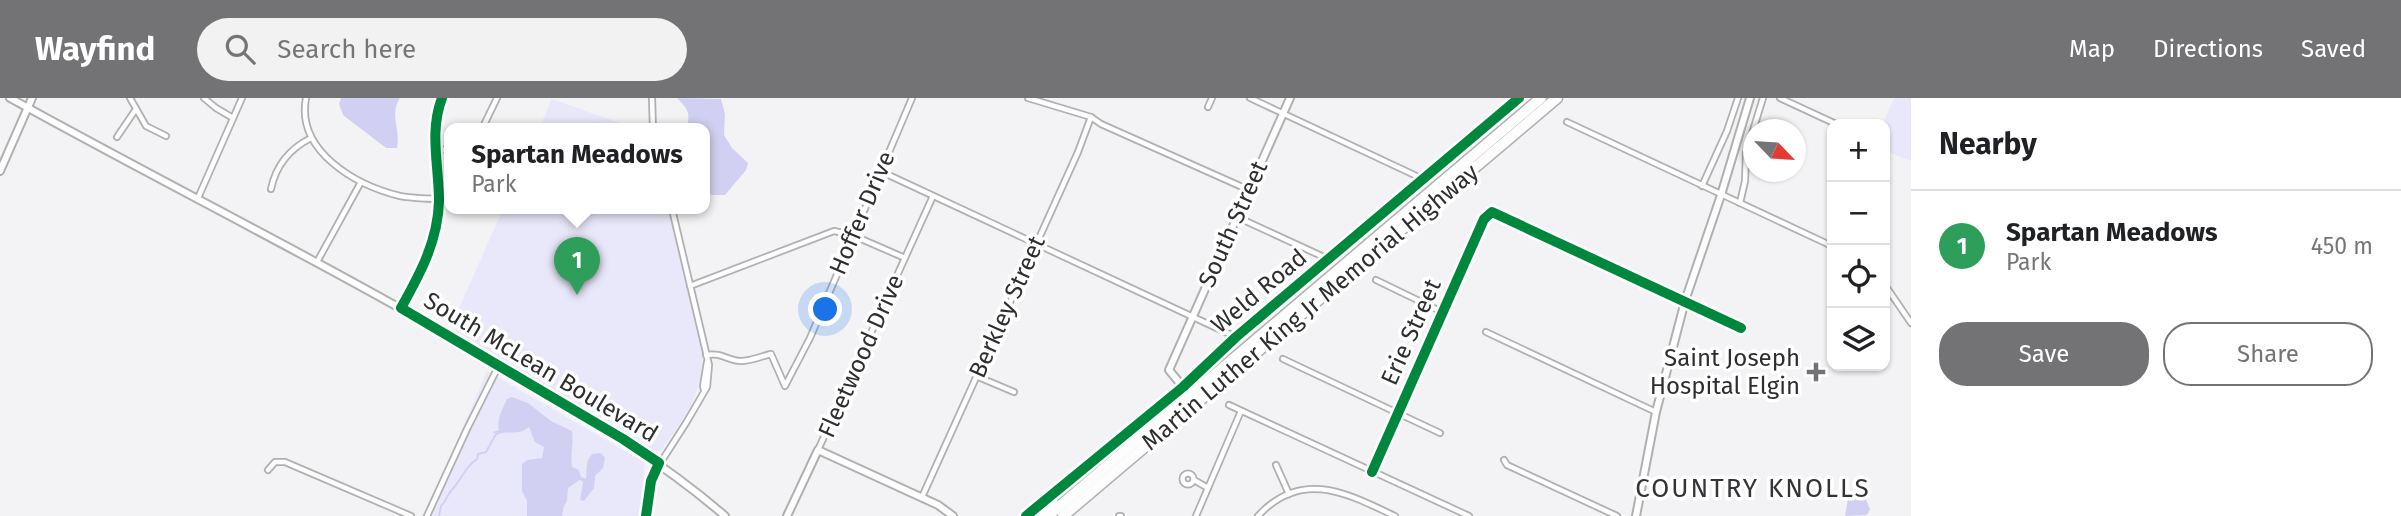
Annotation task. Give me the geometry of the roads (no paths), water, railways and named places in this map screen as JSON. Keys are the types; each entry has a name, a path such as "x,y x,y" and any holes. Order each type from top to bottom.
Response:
{"highway":[{"name":"Martin Luther King Jr Memorial Highway","path":"1048,516 1541,98"},
{"name":"Martin Luther King Jr Memorial Highway","path":"1063,516 1557,98"},
{"path":"1073,516 1151,443"},
{"path":"1037,516 1074,486 1088,481"}],"main road":[{"name":"South McLean Boulevard","path":"10,98 317,262 499,365 659,463 724,516"},
{"path":"0,171 32,98"},
{"name":"South Street","path":"1183,387 1169,370 1290,98"},
{"path":"1636,516 1656,412 1685,301 1750,98"},
{"name":"Weld Road","path":"1026,516 1183,387"},
{"path":"818,450 945,508 953,516"},
{"name":"Fleetwood Drive","path":"788,516 818,450"}],"street":[{"path":"130,98 146,126 166,136"},
{"path":"204,98 233,118"},
{"path":"198,198 242,98"},
{"path":"306,98 306,124 310,138 330,160 361,182 399,195 444,200"},
{"path":"401,308 430,253 439,200 435,130 442,98"},
{"path":"485,123 497,98"},
{"path":"652,98 653,123"},
{"name":"Hoffer Drive","path":"707,358 719,354 745,360 771,354 785,386 810,338 912,98"},
{"path":"1028,98 1091,117 1101,124 1249,190"},
{"path":"1208,107 1212,98"},
{"path":"1250,98 1423,179"},
{"path":"1702,186 1727,131 1738,98"},
{"path":"1740,203 1745,181 1746,153 1763,98"},
{"path":"1780,98 1827,120"},
{"name":"Weld Road","path":"1183,387 1236,337 1517,99"},
{"path":"117,137 136,109"},
{"name":"Berkley Street","path":"922,497 1091,117"},
{"path":"1567,122 1830,245"},
{"path":"271,189 276,171 284,159 293,148 310,138"},
{"path":"435,150 444,149"},
{"path":"880,171 1236,337"},
{"path":"317,262 361,182"},
{"name":"Fleetwood Drive","path":"818,450 933,196"},
{"name":"Erie Street","path":"1372,472 1484,219 1492,212 1685,301"},
{"path":"646,516 651,481 659,463 687,423 707,387 709,365 673,214"},
{"path":"1236,216 1328,259"},
{"path":"690,286 834,231 852,235 905,258"},
{"path":"1376,281 1442,312"},
{"path":"1890,292 1911,323"},
{"path":"1685,301 1741,328"},
{"path":"1486,332 1656,412"},
{"path":"1283,359 1440,433"},
{"path":"427,516 499,365"},
{"path":"976,376 1014,391"},
{"path":"1229,405 1469,516"},
{"path":"1196,516 1241,411"},
{"path":"1504,460 1507,465 1617,516"},
{"path":"268,470 275,462 285,462 411,516"},
{"path":"1276,465 1289,494"},
{"path":"1194,480 1208,488"},
{"path":"1258,516 1269,505 1289,494 1314,488 1343,492 1395,516"}],"water":[{"path":"341,98 400,98 395,110 397,148 386,148 343,115 339,104"},
{"path":"677,98 721,99 725,114 724,135 732,148 748,163 746,170 725,195 710,194 710,123 687,123 688,112"},
{"path":"512,397 528,403 551,421 572,431 572,467 579,470 581,477 586,479 587,462 592,454 601,453 605,458 603,468 595,476 594,488 584,501 580,500 583,482 580,480 568,488 562,516 527,516 527,501 522,491 522,464 527,460 542,458 544,447 535,442 529,427 520,432 497,435 493,432 499,430 498,422 502,410 507,399"},
{"path":"1864,495 1870,509 1867,515 1845,516 1848,499"}],"waterway":[{"path":"439,516 441,506 449,493 477,459 478,454 486,452 496,434"}],"place":[{"name":"Spartan Meadows","path":"577,295"},
{"name":"Saint Joseph Hospital Elgin","path":"1816,372"}],"district":[{"name":"COUNTRY KNOLLS","path":"1753,488"}]}
